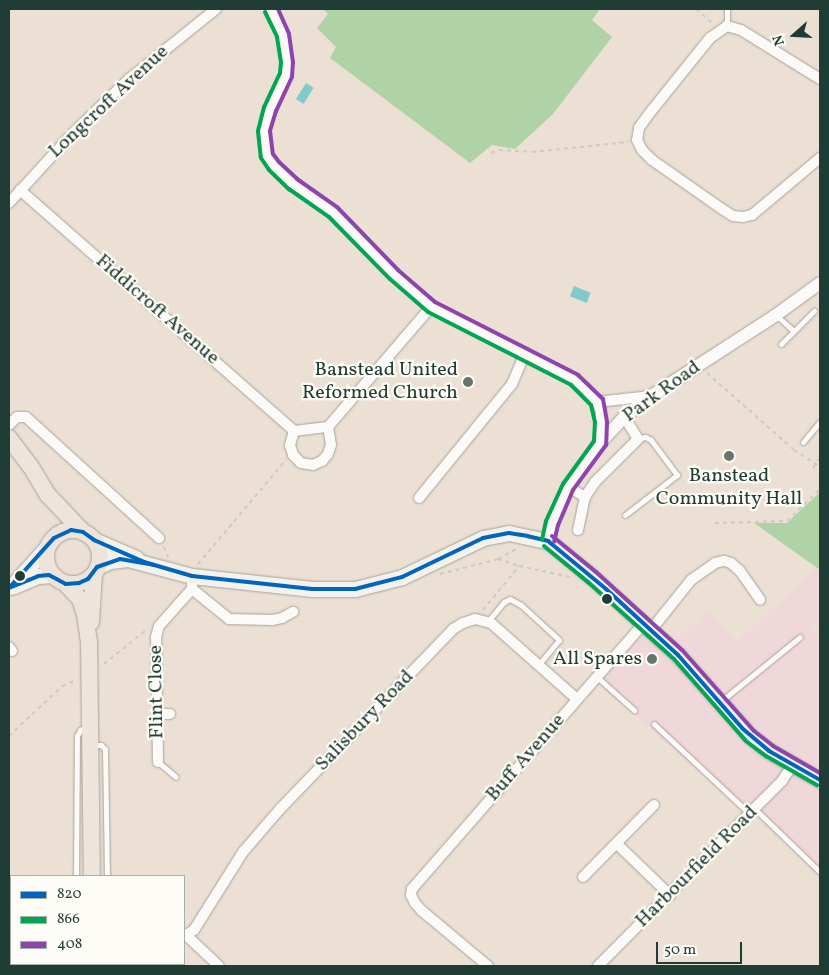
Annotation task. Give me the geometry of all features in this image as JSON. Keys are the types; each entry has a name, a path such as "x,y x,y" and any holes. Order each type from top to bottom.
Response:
{"main road":[{"path":"9,438 31,467 48,495 89,536 100,554 95,571 89,642"},
{"path":"48,495 54,516 48,568 80,600 85,614 89,642 92,875"},
{"path":"10,588 50,543 71,530 89,536 192,583 312,589 355,589 402,577 483,538 508,533 548,541 572,559 694,670 750,736 769,751 820,780"},
{"path":"10,588 38,576 79,583 95,571 120,559 144,562"}],"street":[{"name":"Longcroft Avenue","path":"9,202 72,134 129,79 216,9"},
{"path":"271,9 283,35 287,62 286,75 270,109 264,131 268,156 274,166 293,184 333,212 394,275 431,307 575,380 597,402 602,422 600,443"},
{"path":"818,164 752,215 743,217 733,216 652,160 642,150 637,140 639,128 644,121 710,38 723,28 741,30 820,79"},
{"name":"Fiddicroft Avenue","path":"20,190 294,431"},
{"name":"Park Road","path":"548,541 552,523 568,487 600,443 624,417 651,396 820,283"},
{"path":"328,428 331,445 328,454 322,461 313,465 302,464 293,455 290,445 294,431 328,428 431,307"},
{"path":"419,498 512,384 525,354"},
{"path":"597,402 651,396"},
{"path":"9,425 17,416 26,416 159,538"},
{"path":"578,530 585,498 595,482 638,439 624,417"},
{"path":"568,487 585,498"},
{"name":"Buff Avenue","path":"488,966 422,911 411,896 418,881 577,699 691,580 715,563 724,561 731,563 740,571 760,600"},
{"path":"192,583 228,619 272,620 282,618 294,612"},
{"name":"Flint Close","path":"158,762 156,637 159,626 192,583"},
{"path":"475,619 488,621 577,699"},
{"name":"Salisbury Road","path":"185,936 194,930 243,852 280,809 453,630 475,619"},
{"path":"157,714 170,714"},
{"name":"Harbourfield Road","path":"598,966 782,781 792,764"},
{"path":"583,877 654,805"},
{"path":"617,844 670,895"},
{"path":"185,936 219,966"}],"lane":[{"path":"723,28 727,9"},
{"path":"781,344 814,310"},
{"path":"776,314 794,331"},
{"path":"802,442 820,422"},
{"path":"625,515 677,475 652,440 644,437 638,439"},
{"path":"488,621 504,602 510,599 521,606 559,640 538,665"},
{"path":"720,702 800,637"},
{"path":"597,677 634,710"},
{"path":"654,724 820,872"},
{"path":"76,875 77,736 80,730 91,725"},
{"path":"91,745 101,745 105,749 107,875"},
{"path":"158,762 176,777"}],"path":[{"path":"696,9 723,28"},
{"path":"491,153 499,150 532,152 637,140"},
{"path":"698,365 794,450 820,467"},
{"path":"192,583 194,568 234,519 293,455"},
{"path":"813,468 820,457"},
{"path":"715,523 787,521 820,489"},
{"path":"498,559 519,566 571,577"},
{"path":"475,619 519,566"},
{"path":"9,736 62,686 90,675 149,628 159,626"}],"shaded area":[{"path":"819,567 820,621 811,628 820,639 820,871 761,815 737,805 599,683 641,636 680,636 708,610 736,642"}],"green space":[{"path":"323,9 600,9 592,20 612,37 553,114 515,149 492,145 470,163 330,58 336,47 317,28 328,14"},
{"path":"820,492 820,570 754,523 787,523"}],"water":[{"path":"306,83 314,88 304,104 296,99"},
{"path":"574,286 591,293 587,303 570,296"}],"transit line":[{"name":"408","path":"278,9 289,34 293,62 292,77 276,111 270,131 273,154 279,162 297,179 337,207 398,270 435,302 578,375 603,399 607,422 606,445 573,490 558,525 554,542"},
{"name":"866","path":"265,12 277,37 281,62 280,73 264,107 258,131 261,158 269,170 289,189 329,217 390,279 428,312 571,385 591,405 595,422 594,441 563,484 546,521 542,540"},
{"name":"820","path":"9,588 54,538 71,530 83,532 94,540 144,562 192,576 312,589 355,589 402,577 483,538 509,533 527,536 548,541 606,589 678,655 743,729 769,751 820,780"},
{"name":"408","path":"552,536 596,572 682,650 754,731 773,746 820,773"},
{"name":"866","path":"544,546 588,582 674,659 746,741 766,756 817,785"},
{"name":"820","path":"9,588 38,576 49,575 66,584 79,583 88,579 97,567 120,559 153,565"}],"place":[{"name":"Banstead United Reformed Church","path":"468,382"},
{"name":"Banstead Community Hall","path":"729,456"},
{"name":"All Spares","path":"652,659"}]}
